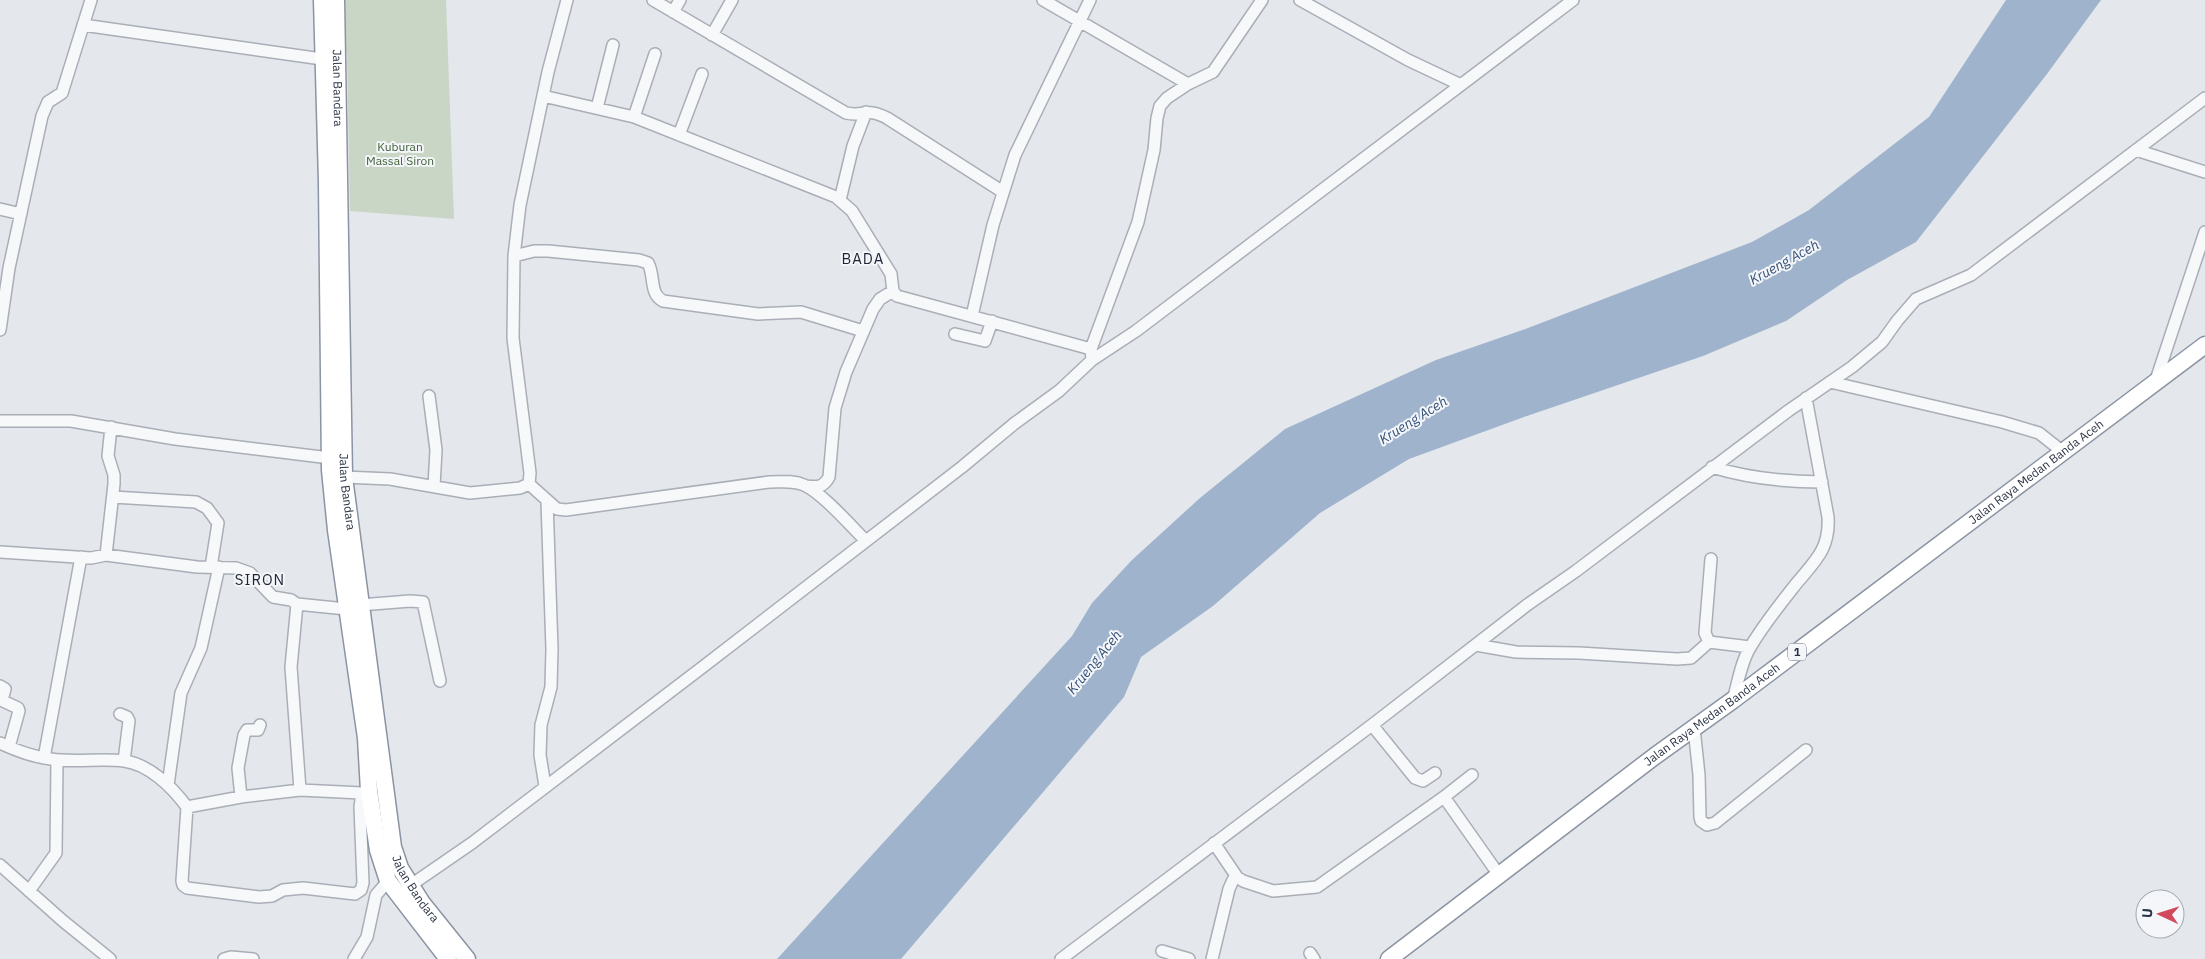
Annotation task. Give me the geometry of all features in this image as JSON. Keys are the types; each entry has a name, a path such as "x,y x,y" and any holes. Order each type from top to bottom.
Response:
{"highway":[{"name":"Jalan Bandara","path":"322,0 322,59 328,182 330,458 336,530 353,607 373,737 393,847 400,868 411,885 415,906 448,959"},
{"name":"Jalan Bandara","path":"336,0 344,477 353,607"},
{"name":"Jalan Raya Medan Banda Aceh","path":"1389,959 2205,345"},
{"name":"Jalan Bandara","path":"373,737 365,792 378,850 388,881 466,959"}],"street":[{"path":"0,330 9,268 42,116 48,102 62,93 91,0"},
{"path":"528,484 530,473 513,338 514,256 520,205 543,96 567,0"},
{"path":"653,0 846,113 856,115 875,112 886,118 1003,192"},
{"path":"674,12 680,0"},
{"path":"712,34 732,0"},
{"path":"1043,0 1188,84"},
{"path":"972,316 1003,192 1015,155 1090,0"},
{"path":"1091,355 1138,222 1154,150 1160,106 1167,98 1188,84 1213,72 1262,0"},
{"path":"1300,0 1408,60 1461,85"},
{"path":"411,885 472,843 962,467 1015,423 1059,391 1091,355 1136,331 1573,0"},
{"path":"83,25 322,59"},
{"path":"598,108 613,45"},
{"path":"634,118 655,54"},
{"path":"679,135 702,74"},
{"path":"543,96 634,118 836,197 852,211 891,274 893,291 897,296 992,321 1091,355"},
{"path":"1061,959 1476,645 1882,342 1916,299 1971,275 2205,98"},
{"path":"840,200 853,146 866,112"},
{"path":"2136,150 2205,172"},
{"path":"0,209 21,214"},
{"path":"2155,382 2205,232"},
{"path":"514,256 534,250 639,260 648,264 653,271 655,293 663,301 758,314 801,312 863,331"},
{"path":"528,484 557,509 566,510 769,482 820,487 826,484 829,477 835,408 846,372 863,331 880,299 893,291"},
{"path":"955,334 986,342 992,321"},
{"path":"1830,382 2002,422 2039,433 2063,452"},
{"path":"430,396 436,450 434,486"},
{"path":"1733,700 1750,647 1822,553 1829,531 1806,398"},
{"path":"0,421 71,420 175,439 330,458"},
{"path":"106,555 114,476 108,456 111,427"},
{"path":"1712,468 1739,476 1780,481 1822,482"},
{"path":"344,477 390,480 470,493 520,488 528,484"},
{"path":"806,486 865,540"},
{"path":"113,497 192,502 205,505 218,523 215,567 202,648 181,693 168,785"},
{"path":"545,786 540,755 541,725 551,687 552,649 546,501"},
{"path":"0,552 81,557 106,555 248,572 273,598 291,600 297,604 353,607 410,601 423,602 440,681"},
{"path":"44,758 81,557"},
{"path":"1709,642 1705,633 1711,559"},
{"path":"297,604 291,666 300,790"},
{"path":"1476,645 1516,652 1579,653 1677,660 1691,658 1709,642 1750,647"},
{"path":"0,686 5,689 3,702 19,710 4,745 30,755 58,760 124,761 143,767 168,785 187,807 182,881 183,885 187,888 259,897 272,896 283,890 303,888 355,894 361,890 363,884 360,807 365,792 300,790 241,797 187,807"},
{"path":"120,714 127,716 129,721 124,761"},
{"path":"241,797 238,768 244,734 247,730 258,730 260,725"},
{"path":"1372,725 1415,778 1423,781 1435,773"},
{"path":"1694,728 1699,775 1700,816 1701,821 1707,825 1715,823 1738,806 1806,750"},
{"path":"30,891 56,853 58,760"},
{"path":"1214,843 1237,877 1243,882 1273,890 1317,887 1472,775"},
{"path":"1444,797 1500,875"},
{"path":"0,865 110,959"},
{"path":"1212,959 1230,889 1233,880 1237,877"},
{"path":"354,959 367,937 376,895 388,881"},
{"path":"361,890 376,895"},
{"path":"1162,951 1189,959"},
{"path":"224,959 231,957 253,959"}],"green space":[{"name":"Kuburan Massal Siron","path":"340,0 446,0 454,219 350,211 347,53 341,52"}],"water":[{"name":"Krueng Aceh","path":"2006,0 2101,0 2047,74 1916,242 1847,280 1786,321 1703,356 1524,417 1409,459 1320,513 1213,606 1141,657 1124,697 901,959 777,959 1072,636 1092,603 1132,560 1200,498 1285,429 1436,360 1528,328 1752,242 1809,210 1929,117"}],"district":[{"name":"BADA","path":"863,259"},
{"name":"SIRON","path":"260,580"}]}
